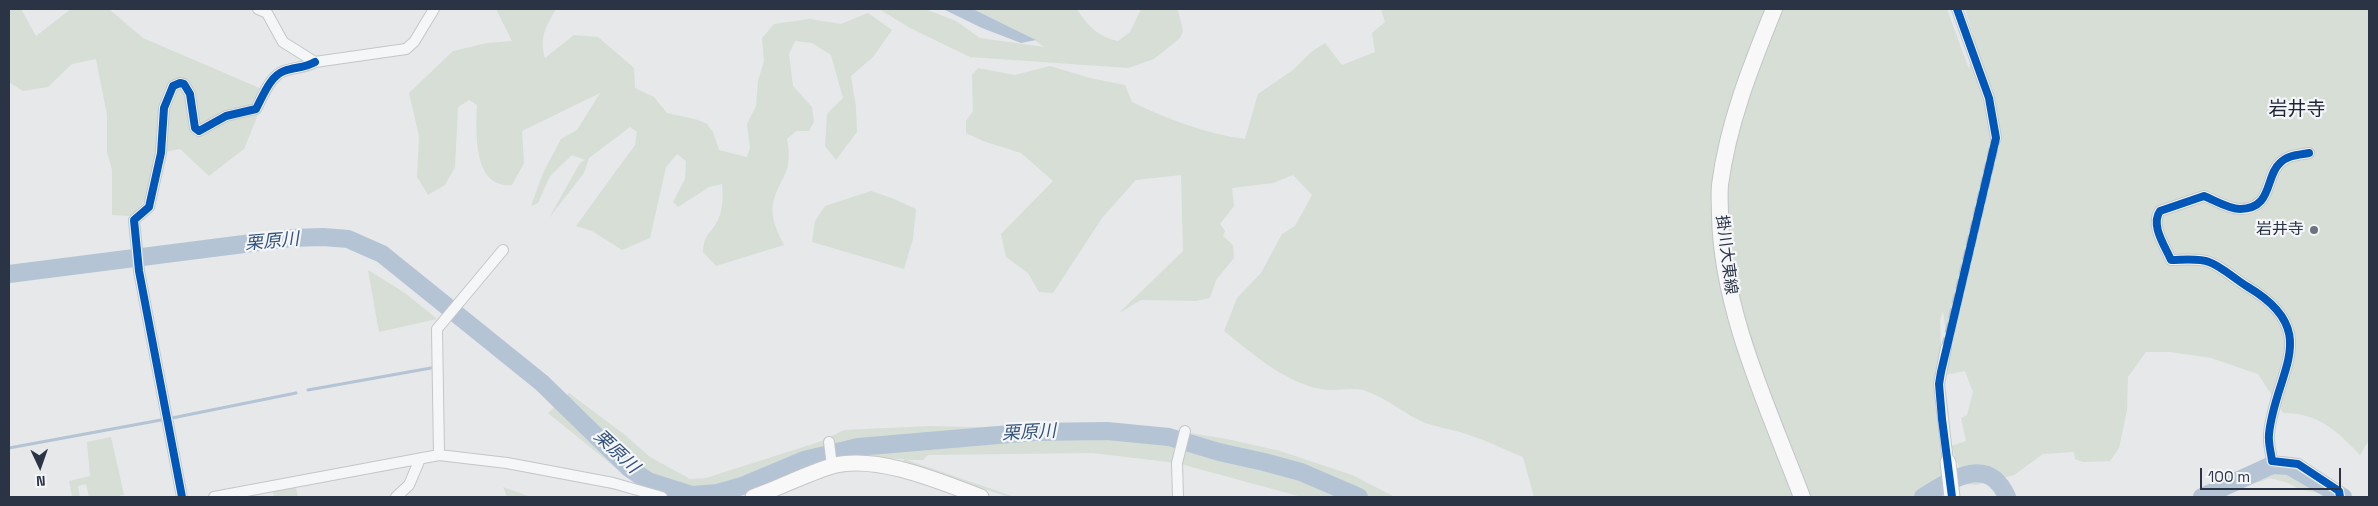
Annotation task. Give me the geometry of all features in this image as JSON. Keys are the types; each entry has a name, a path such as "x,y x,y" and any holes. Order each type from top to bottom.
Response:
{"main road":[{"name":"掛川大東線","path":"1774,9 1748,71 1727,141 1719,187 1720,235 1729,292 1742,337 1802,497"}],"street":[{"path":"258,9 267,13 284,42 315,62"},
{"path":"182,497 139,271 134,220 148,207 161,153 164,108 173,86 180,83 186,86 190,94 195,128 199,131 226,116 256,109 270,82 282,71 309,66 315,62 406,49 414,42 434,9"},
{"path":"1956,9 1989,98 1996,138"},
{"path":"2309,153 2290,156 2278,164 2268,192 2259,202 2250,207 2238,209 2204,196 2160,211 2157,216 2156,225 2171,260 2209,261 2268,299 2288,327 2290,341 2289,360 2269,437 2272,461 2298,464 2340,495"},
{"path":"439,455 437,329 503,250"},
{"path":"1946,348 1939,384 1952,493"},
{"path":"1178,497 1177,463 1185,431"},
{"path":"829,442 832,463"},
{"path":"214,497 439,455 499,462 613,483 662,497"},
{"path":"396,497 409,485 420,459"},
{"path":"753,497 832,463 858,462 895,469 980,497"}],"shaded area":[{"path":"9,9 21,9 36,36 71,9 109,9 143,38 264,90 264,100 244,149 209,176 180,149 160,153 144,201 132,216 112,215 112,170 107,152 107,115 96,59 72,64 48,87 23,91 9,82"},
{"path":"496,9 556,9 544,32 543,51 545,58 574,35 598,37 634,68 635,88 654,97 667,113 707,124 713,132 719,150 747,157 750,148 747,124 756,106 758,81 764,61 762,38 774,24 810,19 841,24 868,13 892,30 873,57 851,76 856,107 857,132 836,160 825,146 827,114 843,98 831,55 812,43 795,41 789,54 793,86 812,107 814,122 809,131 796,131 787,139 789,150 788,165 777,190 772,211 776,229 784,245 716,266 703,252 706,237 718,220 721,211 722,184 709,187 678,207 673,202 685,179 686,161 677,154 666,167 650,238 622,250 592,231 576,226 635,145 637,132 630,127 589,158 584,173 549,218 580,163 585,160 572,155 550,176 538,203 531,206 543,173 561,139 577,130 600,93 522,131 524,163 512,185 499,184 490,178 484,169 479,157 477,144 477,105 469,100 458,107 455,167 445,185 428,195 417,177 419,136 409,93 453,51 487,43 512,41"},
{"path":"879,9 925,9 956,21 980,38 1044,47 1030,37 973,9 1077,9 1099,34 1118,41 1130,32 1141,9 1176,9 1178,10 1183,31 1180,38 1154,59 1128,68 970,57 910,28"},
{"path":"1381,9 1947,9 1969,69 1973,35 1965,9 2369,9 2369,440 2360,455 2335,431 2317,420 2307,416 2283,413 2258,374 2211,358 2170,352 2146,352 2128,377 2127,410 2119,448 2110,461 2083,462 2075,459 2074,452 2043,454 2014,475 1976,485 1960,483 1960,469 1951,446 1966,441 1961,418 1967,415 1973,392 1965,371 1945,375 1948,349 1943,311 1940,320 1947,476 1916,497 1534,497 1523,457 1470,435 1423,422 1366,391 1356,389 1321,389 1294,380 1270,366 1224,331 1237,298 1261,273 1282,234 1295,226 1312,195 1293,175 1273,183 1232,188 1234,206 1220,224 1225,231 1223,236 1233,245 1234,258 1216,280 1210,298 1196,301 1141,300 1119,313 1183,251 1181,175 1136,180 1102,218 1053,293 1039,292 1028,273 1006,257 1001,234 1053,181 1021,153 983,141 966,133 966,121 973,111 972,75 978,68 1015,75 1050,66 1090,78 1125,85 1132,102 1145,108 1201,130 1245,139 1258,94 1293,70 1311,52 1325,43 1342,65 1375,52 1372,33 1385,22"},
{"path":"871,191 916,209 913,239 904,269 812,242 815,221 825,206"},
{"path":"368,270 405,293 437,319 379,332"},
{"path":"569,393 625,435 650,457 690,479 706,478 822,441 844,430 931,426 1124,425 1158,428 1227,439 1280,451 1352,475 1395,497 1302,497 1177,463 1092,453 928,455 923,460 907,460 1015,497 1009,497 903,462 904,459 850,457 806,468 742,494 725,497 680,497 668,495 617,469 548,413"},
{"path":"111,437 124,495 89,497 86,484 78,486 80,497 72,497 69,481 90,476 87,442"},
{"path":"2271,459 2295,464 2335,491 2335,497 2299,489 2288,483 2270,478 2260,482 2248,481 2214,497 2194,497 2240,469"},
{"path":"296,487 298,497 274,497 273,491"},
{"path":"503,487 531,497 507,497"}],"water":[{"path":"943,9 973,9 1036,40 1021,43 982,28"}],"waterway":[{"name":"栗原川","path":"9,274 291,238 323,237 348,239 382,254 542,383 629,468 648,481 692,495 718,493 742,486 804,460 858,447 1034,432 1107,431 1169,437 1219,452 1301,472 1359,497"},
{"path":"308,390 431,368"},
{"path":"172,418 296,393"},
{"path":"9,448 161,420"},
{"name":"栗原川","path":"2202,497 2272,465 2289,466 2343,497"},
{"name":"栗原川","path":"1923,497 1957,478 1980,473 1990,476 1999,484 2007,497"}],"tunnel":[{"path":"1946,348 1996,138"}],"cycle path":[{"path":"1952,497 1939,384 1996,138 1989,98 1957,9"},
{"path":"182,497 139,271 134,220 149,207 161,153 164,108 173,86 180,83 184,84 190,94 195,128 199,131 226,116 256,109 267,87 275,77 284,71 315,62"},
{"path":"2309,153 2283,160 2275,169 2263,198 2251,208 2231,208 2204,196 2160,211 2157,223 2160,236 2171,260 2200,260 2214,264 2271,304 2284,320 2290,337 2289,354 2269,434 2272,461 2298,464 2339,491 2340,497"}],"place":[{"name":"岩井寺","path":"2314,230"}],"district":[{"name":"岩井寺","path":"2297,110"}]}
